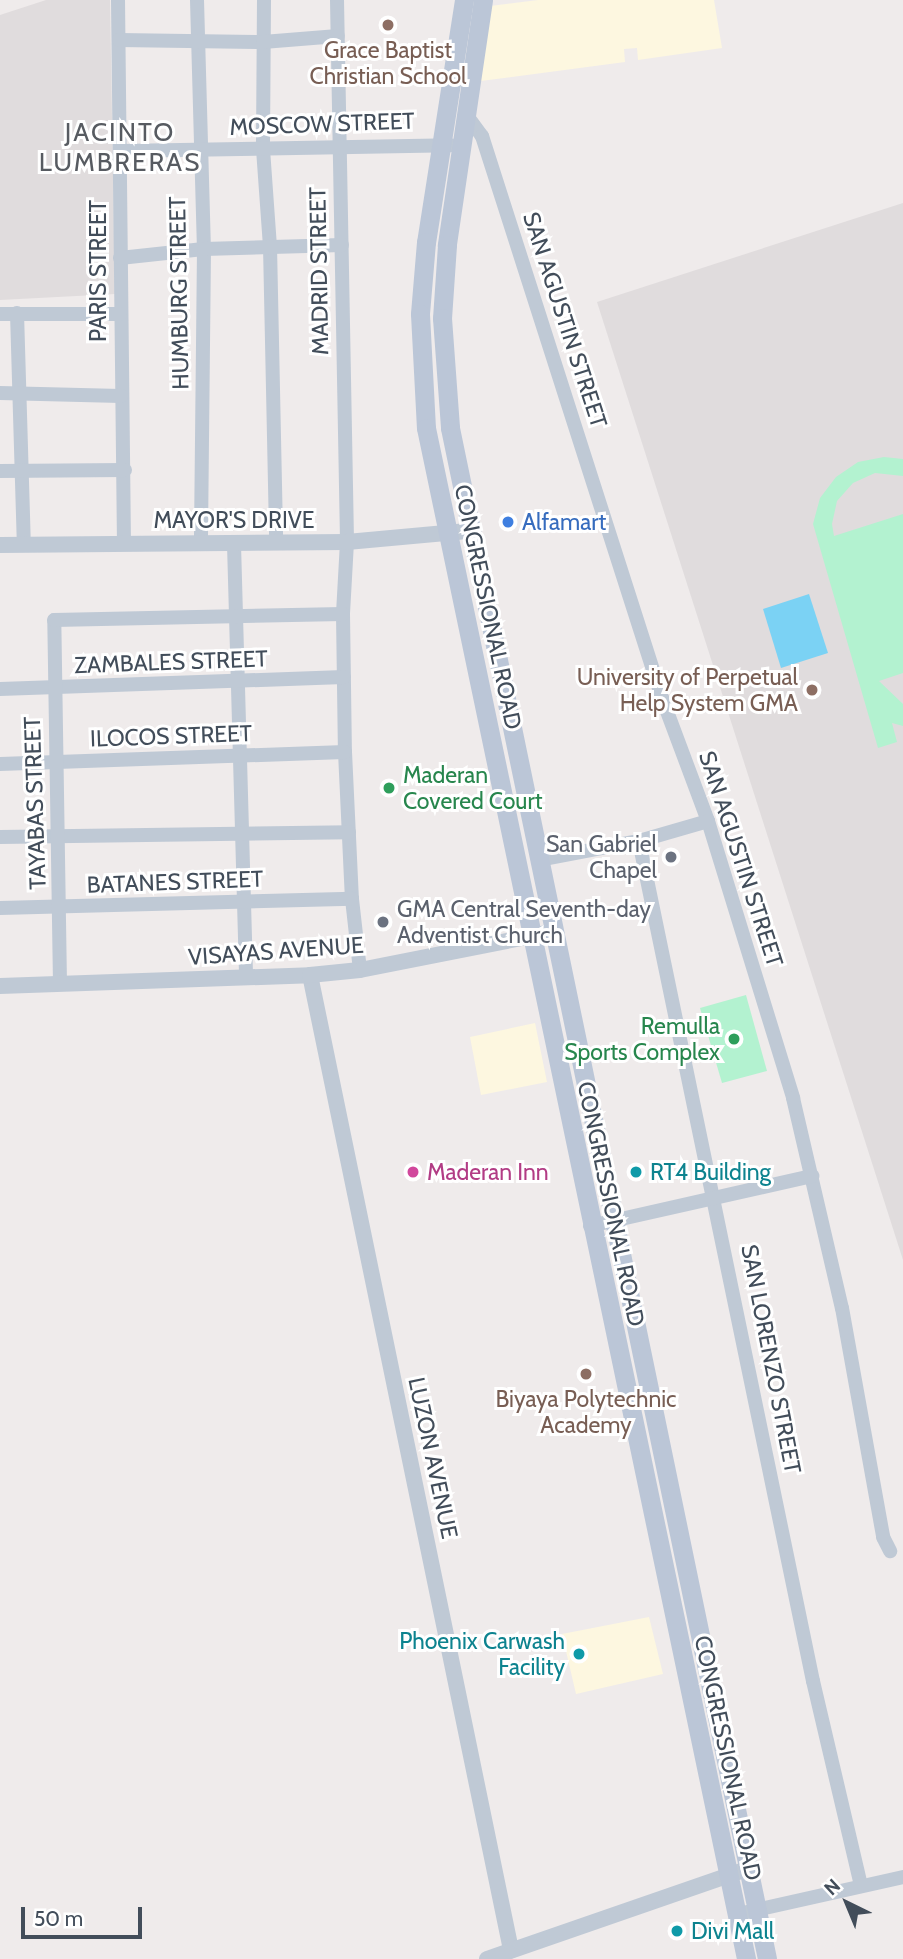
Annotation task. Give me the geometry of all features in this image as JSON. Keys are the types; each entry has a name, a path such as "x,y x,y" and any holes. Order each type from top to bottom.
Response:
{"main road":[{"name":"CONGRESSIONAL ROAD","path":"464,0 426,242 421,368 426,428 459,532 538,860 612,1221 737,1871 737,1914 746,1959"},
{"name":"CONGRESSIONAL ROAD","path":"483,0 468,117 447,245 442,318 459,532 530,937 590,1226 737,1871 756,1910 767,1959"}],"street":[{"name":"PARIS STREET","path":"118,0 124,542"},
{"name":"HUMBURG STREET","path":"197,0 198,150 204,249 201,543"},
{"path":"264,0 263,149 270,246 276,543"},
{"name":"MADRID STREET","path":"337,0 347,542"},
{"path":"119,40 263,42 338,36"},
{"name":"SAN AGUSTIN STREET","path":"468,117 482,136 663,698 708,821 793,1098 864,1412 883,1537 890,1550"},
{"name":"MOSCOW STREET","path":"120,151 442,143 463,148"},
{"path":"120,258 204,249 342,245"},
{"path":"17,313 24,545"},
{"path":"0,314 120,314"},
{"path":"0,394 121,396"},
{"path":"0,471 125,470"},
{"name":"MAYOR'S DRIVE","path":"0,545 347,542 459,532"},
{"path":"347,542 343,614 345,752 352,899 360,970"},
{"path":"234,544 239,757 245,834 246,978"},
{"path":"237,615 343,614"},
{"name":"TAYABAS STREET","path":"60,984 62,907 55,763 54,620 237,615"},
{"name":"ZAMBALES STREET","path":"0,689 54,690 344,677"},
{"name":"ILOCOS STREET","path":"0,764 345,752"},
{"path":"538,860 639,841 708,821"},
{"path":"0,837 349,832"},
{"name":"SAN LORENZO STREET","path":"639,841 716,1199 813,1681 861,1885"},
{"name":"BATANES STREET","path":"0,908 352,899"},
{"name":"VISAYAS AVENUE","path":"0,986 310,975 360,970 552,932"},
{"name":"LUZON AVENUE","path":"310,975 511,1950"},
{"path":"590,1226 812,1176"},
{"path":"487,1959 737,1871"},
{"path":"737,1914 903,1877"}],"shaded area":[{"path":"46,0 110,0 115,294 0,300 0,15"},
{"path":"538,0 714,0 722,48 638,60 637,48 624,49 625,62 473,82 482,7"},
{"name":"University of Perpetual Help System GMA","path":"903,203 903,1260 597,302"},
{"path":"535,1023 547,1082 481,1095 470,1037"},
{"path":"649,1617 663,1674 576,1694 562,1634"}],"green space":[{"path":"884,457 903,459 903,476 875,473 853,483 837,501 832,524 834,536 903,514 903,673 879,681 903,704 903,726 892,723 897,742 878,748 813,524 820,498 836,477 858,462"},
{"name":"Remulla Sports Complex","path":"746,995 767,1071 722,1083 700,1008"}],"water":[{"path":"809,594 828,653 781,668 763,609"}],"place":[{"name":"Grace Baptist Christian School","path":"388,25"},
{"name":"Alfamart","path":"508,522"},
{"name":"University of Perpetual Help System GMA","path":"812,690"},
{"name":"Maderan Covered Court","path":"389,788"},
{"name":"San Gabriel Chapel","path":"671,857"},
{"name":"GMA Central Seventh-day Adventist Church","path":"383,922"},
{"name":"Remulla Sports Complex","path":"734,1039"},
{"name":"Maderan Inn","path":"413,1172"},
{"name":"RT4 Building","path":"636,1172"},
{"name":"Biyaya Polytechnic Academy","path":"586,1374"},
{"name":"Phoenix Carwash Facility","path":"579,1654"},
{"name":"Divi Mall","path":"677,1931"}],"district":[{"name":"JACINTO LUMBRERAS","path":"120,148"}]}
